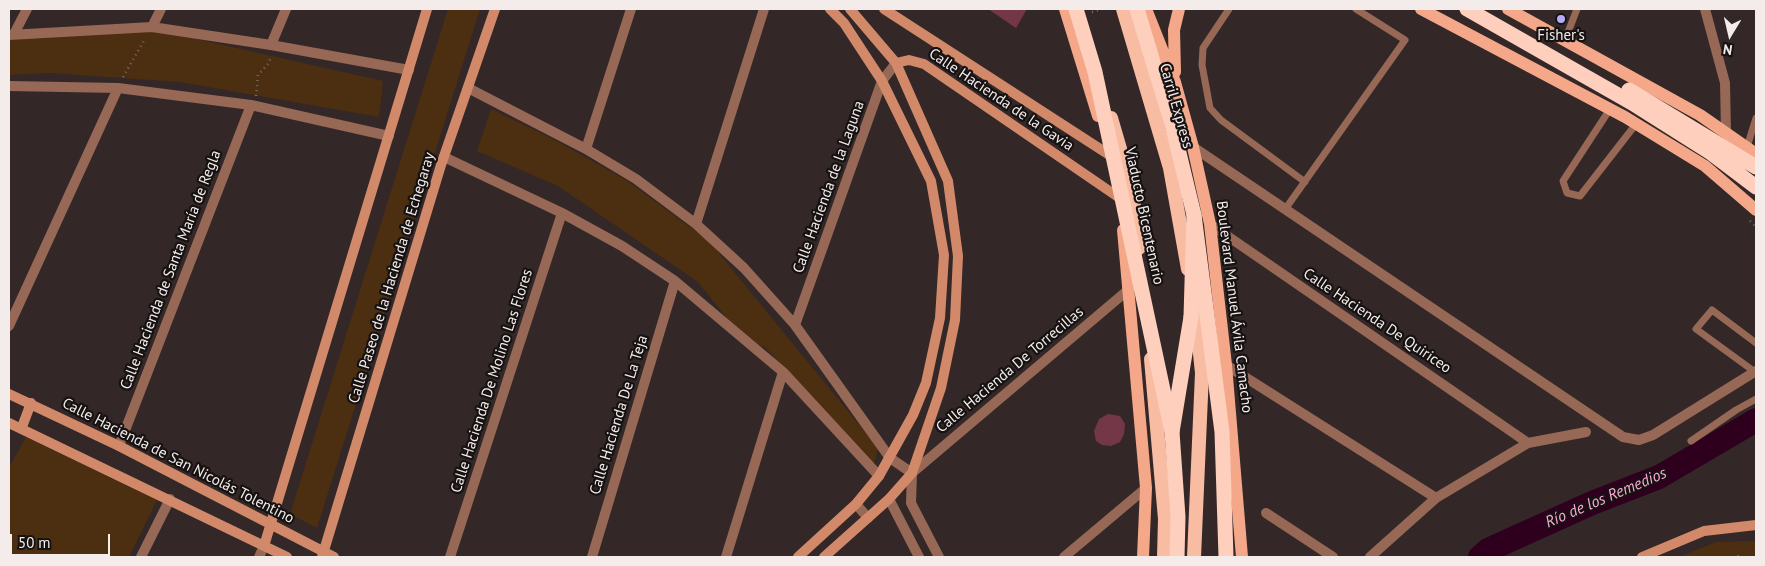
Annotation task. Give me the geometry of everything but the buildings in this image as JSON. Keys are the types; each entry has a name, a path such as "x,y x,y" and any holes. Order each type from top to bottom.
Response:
{"highway":[{"name":"Viaducto Bicentenario","path":"1076,9 1095,72 1172,432 1178,517 1176,557"},
{"path":"1082,9 1132,190 1165,519 1164,557"},
{"path":"1122,9 1170,168 1198,323 1202,373 1194,557"},
{"name":"Carril Express","path":"1128,9 1191,215"},
{"path":"1137,9 1174,128 1191,215 1222,432 1226,557"},
{"path":"1467,9 1633,98 1756,167"},
{"path":"1482,9 1574,58 1756,186"},
{"name":"Viaducto Bicentenario","path":"1172,432 1191,317 1191,215"}],"main road":[{"path":"264,546 428,9"},
{"name":"Calle Paseo de la Hacienda de Echegaray","path":"323,555 444,158 495,9"},
{"path":"798,557 856,504 879,476 913,415 926,384 940,318 944,255 930,181 882,81 844,23 830,9"},
{"path":"824,557 889,500 912,473 941,388 955,320 958,256 948,181 896,63 850,9"},
{"name":"Calle Hacienda de la Gavia","path":"884,9 1111,156"},
{"path":"1065,9 1111,156 1121,198 1146,488 1143,557"},
{"name":"Boulevard Manuel Ávila Camacho","path":"1146,9 1175,82 1194,147 1210,224 1226,365 1242,557"},
{"path":"1175,82 1174,30 1179,9"},
{"path":"1421,9 1636,124 1705,166 1756,210"},
{"path":"1508,9 1726,131 1752,150"},
{"name":"Calle Hacienda de la Gavia","path":"896,63 910,60 924,64 1121,198"},
{"name":"Calle Hacienda de San Nicolás Tolentino","path":"9,394 119,446 323,555 334,557"},
{"path":"22,427 31,403"},
{"path":"9,423 22,427 287,557"},
{"path":"1642,557 1704,531 1756,525"}],"street":[{"path":"12,34 27,9"},
{"path":"152,27 161,9"},
{"path":"271,45 286,9"},
{"path":"586,149 631,9"},
{"path":"696,224 764,9"},
{"path":"1705,9 1725,83 1726,131"},
{"path":"12,34 152,27 271,45 409,70"},
{"name":"Calle Hacienda de la Laguna","path":"796,325 882,81 896,63"},
{"path":"9,86 118,88 251,105 389,136"},
{"path":"9,326 118,88"},
{"path":"468,88 586,149 636,179 696,224 744,268 796,325 890,458 912,473 911,503 939,557"},
{"name":"Calle Hacienda de Santa María de Regla","path":"119,446 251,105"},
{"path":"1194,147 1623,437 1639,440 1653,436 1756,372"},
{"path":"444,158 562,213 622,246 676,281 783,372 879,476"},
{"name":"Calle Hacienda De Molino Las Flores","path":"450,557 562,213"},
{"name":"Calle Hacienda De Quiriceo","path":"1210,224 1528,443"},
{"name":"Calle Hacienda De La Teja","path":"592,557 676,281"},
{"name":"Calle Hacienda De Torrecillas","path":"912,473 1128,290"},
{"path":"1226,365 1436,498"},
{"path":"726,557 783,372"},
{"path":"1370,557 1436,498 1528,443 1586,432"},
{"path":"1064,557 1146,488"},
{"path":"141,557 170,499"},
{"path":"889,500 919,557"},
{"path":"856,504 868,518"},
{"path":"1266,513 1333,557"},
{"path":"259,557 264,546"}],"lane":[{"path":"1229,9 1203,48 1202,65 1210,108 1221,120 1305,182"},
{"path":"1286,208 1405,40 1356,9"},
{"path":"1565,40 1576,9"},
{"path":"1610,109 1563,181 1567,194 1580,196 1636,124"},
{"path":"1752,150 1756,118"},
{"path":"1756,343 1712,310 1696,329 1756,372"},
{"path":"1691,441 1736,410 1756,399"}],"path":[{"path":"118,88 126,70 152,27"},
{"path":"251,105 258,93 258,75 269,63 271,45"},
{"path":"1733,557 1737,555 1739,557"}],"shaded area":[{"path":"448,9 480,9 317,528 290,514"},
{"path":"152,29 383,81 379,117 180,82 50,73 9,75 9,37"},
{"path":"491,109 553,139 626,180 709,241 878,448 872,472 766,348 743,338 698,282 558,186 477,151"},
{"path":"26,437 157,500 129,557 9,557 9,468"},
{"path":"1756,541 1756,557 1679,557 1716,542"}],"waterway":[{"name":"Río de los Remedios","path":"1480,557 1488,550 1592,503 1659,477 1756,420"}],"place":[{"name":"Fisher's","path":"1561,19"}]}
